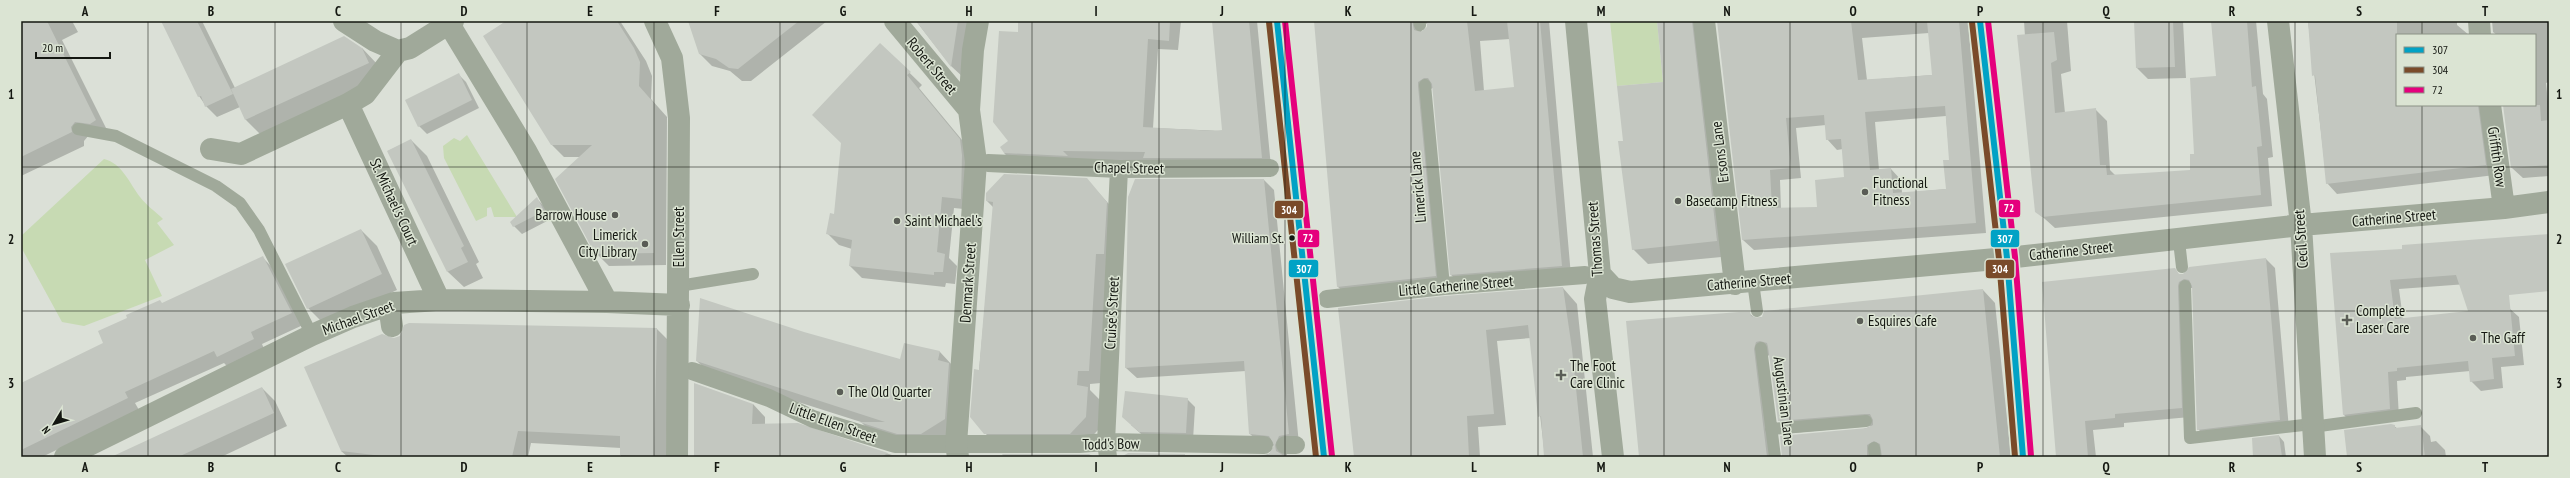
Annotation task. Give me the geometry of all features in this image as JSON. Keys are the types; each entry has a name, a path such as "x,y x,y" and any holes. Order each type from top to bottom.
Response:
{"main road":[{"path":"1277,21 1324,457"},
{"path":"1980,21 2007,258 2023,457"}],"street":[{"path":"344,21 375,41 398,51 410,48 451,23 526,151 607,302"},
{"name":"Ellen Street","path":"655,21 672,58 679,118 677,457"},
{"name":"Robert Street","path":"895,21 969,110"},
{"name":"Denmark Street","path":"957,450 957,320 976,162 969,110 973,50 978,21"},
{"name":"Thomas Street","path":"1576,21 1592,274 1613,457"},
{"name":"Ersons Lane","path":"1704,21 1744,283"},
{"name":"Cecil Street","path":"2278,21 2301,225 2315,457"},
{"path":"2479,21 2480,34"},
{"path":"211,149 241,154 348,104 365,94 398,51"},
{"name":"St. Michael's Court","path":"348,104 439,300"},
{"name":"Griffith Row","path":"2490,106 2504,208"},
{"name":"Chapel Street","path":"988,163 1119,168 1270,168"},
{"name":"Cruise's Street","path":"1107,449 1119,168"},
{"name":"Catherine Street","path":"1592,274 1613,288 1630,292 1744,283 2007,258 2179,241 2301,225 2504,208 2549,202"},
{"name":"Little Catherine Street","path":"1327,299 1444,286 1592,274"},
{"name":"Michael Street","path":"65,457 312,335 354,317 390,316 439,300 607,302 679,296"},
{"name":"Little Ellen Street","path":"692,371 769,398 813,419 895,444 957,450"},
{"name":"Todd's Bow","path":"957,450 1079,444 1107,449 1264,445"}],"lane":[{"name":"Limerick Lane","path":"1425,85 1444,286"},
{"path":"78,129 116,136 216,186 240,203 259,230 312,335"},
{"path":"2179,241 2182,267"},
{"path":"679,296 753,274"},
{"path":"1744,283 1757,312"},
{"path":"2185,286 2190,438 2416,413"},
{"name":"Augustinian Lane","path":"1761,348 1775,457"},
{"path":"1771,429 1866,420"}],"green space":[{"path":"1610,21 1657,21 1663,82 1617,86"},
{"path":"467,135 517,217 494,217 491,207 487,208 487,216 476,221 444,158 443,146 454,138 460,141"},
{"path":"104,159 110,161 121,169 142,200 163,219 157,223 174,245 145,260 162,296 84,326 62,322 21,247 21,236"}],"building":[{"path":"21,21 47,21 96,120 90,124 75,122 71,127 72,132 21,157"},
{"path":"161,21 197,21 233,94 205,107 201,96 198,97"},
{"path":"506,21 617,21 634,48 640,62 639,86 654,103 654,253 595,254 555,179 592,145 551,145 483,36"},
{"path":"688,21 799,21 738,69 729,68 716,59 699,54"},
{"path":"916,21 958,21 951,67"},
{"path":"1018,21 1170,21 1169,41 1148,39 1143,127 1215,131 1222,130 1212,21 1249,21 1262,158 1143,158 1145,152 1063,151 1068,156 1004,153 1000,147 1008,141 993,122 999,31 1018,32"},
{"path":"1314,21 1412,21 1414,30 1421,32 1427,27 1427,21 1467,21 1475,91 1514,87 1507,21 1540,21 1562,266 1450,275 1432,84 1428,78 1424,78 1418,82 1418,86 1436,276 1337,287"},
{"path":"1657,21 1692,21 1717,241 1632,250 1618,141 1623,141 1617,86 1663,82"},
{"path":"1717,21 1851,21 1858,80 1932,75 1927,21 1959,21 1976,223 1742,240","holes":["1945,106 1949,160 1943,160 1946,189 1893,193 1891,168 1870,170 1865,112","1824,115 1826,140 1841,139 1844,177 1815,180 1817,207 1772,208 1770,170 1791,168 1786,118"]},
{"path":"2134,21 2173,21 2175,67 2136,68"},
{"path":"2211,21 2247,21 2252,87 2256,86 2262,146 2257,147 2261,195 2042,217 2035,212 2017,35 2054,32 2057,60 2051,63 2055,113 2096,108 2100,165 2106,165 2107,175 2190,170 2190,154 2194,154 2190,78 2216,76"},
{"path":"2308,21 2397,21 2396,106 2478,106 2486,165 2326,184 2315,75 2312,76"},
{"path":"344,36 362,48 369,63 245,120 231,89"},
{"path":"880,43 911,72 907,75 960,139 962,155 961,199 942,197 937,252 945,254 943,272 934,272 934,275 849,266 852,240 826,234 830,213 834,214 841,143 812,115"},
{"path":"459,73 472,100 418,127 405,100"},
{"path":"2540,105 2541,121 2549,120 2549,165 2511,168 2503,106"},
{"path":"411,139 464,246 461,248 468,262 447,272 387,151"},
{"path":"1004,174 1087,178 1107,202 1104,254 1096,254 1089,371 1078,371 1077,385 1088,387 1086,417 1070,434 984,434 970,417 974,369 979,370 993,202 986,201 986,193"},
{"path":"1135,179 1264,179 1289,434 1279,436 1275,445 1276,451 1286,457 1252,457 1269,454 1274,445 1269,436 1249,434 1244,361 1125,368 1128,197"},
{"path":"537,197 544,211 513,227 510,222"},
{"path":"361,229 382,274 307,309 285,264"},
{"path":"2549,234 2549,291 2509,295 2515,356 2492,358 2494,379 2470,382 2468,361 2397,368 2397,371 2388,372 2390,409 2343,415 2330,253 2402,249 2402,245","holes":["2456,275 2468,311 2395,319 2390,280"]},
{"path":"263,256 292,313 251,332 254,339 217,357 214,351 125,392 128,398 21,450 21,383 103,343 98,331 127,318 126,315 160,300 162,303"},
{"path":"2266,258 2280,420 2197,430 2192,286 2189,280 2184,279 2179,282 2178,286 2182,408 2115,414 2115,418 2085,421 2088,457 2056,457 2042,282 2175,268 2179,274 2183,274 2189,267"},
{"path":"1563,287 1572,349 1583,457 1544,457 1541,416 1538,417 1528,325 1486,330 1494,414 1467,416 1469,457 1354,457 1338,308 1445,296"},
{"path":"1983,289 2000,457 1882,457 1880,444 1874,441 1867,445 1867,457 1782,457 1780,436 1867,428 1873,425 1873,420 1870,414 1865,414 1778,421 1768,347 1767,343 1760,341 1756,342 1754,349 1767,457 1639,457 1626,321 1739,312 1750,312 1751,316 1758,318 1762,317 1764,311"},
{"path":"700,298 804,332 900,359 904,343 940,351 938,360 949,363 945,419 921,434 897,434 859,422 885,422 696,361"},
{"path":"409,323 657,328 654,457 620,455 620,436 518,431 512,457 390,457 341,451 304,367 382,334 394,338 400,336 404,325"},
{"path":"694,383 753,404 752,424 798,423 888,453 881,457 694,457"},
{"path":"262,387 274,413 178,457 111,457"},
{"path":"1125,391 1188,398 1186,433 1139,432 1122,417"},
{"path":"2391,424 2395,425 2395,428 2421,425 2425,457 2347,457 2344,430"},
{"path":"2279,435 2282,457 2253,457 2252,438"},
{"path":"1128,453 1185,454 1185,457 1121,457"},
{"path":"1002,454 1089,454 1094,457 1004,457"}],"transit line":[{"name":"307","path":"1277,21 1324,457"},
{"name":"72","path":"1285,21 1332,456"},
{"name":"307","path":"1980,21 2007,258 2023,457"},
{"name":"72","path":"1988,21 2015,257 2031,456"},
{"name":"304","path":"1269,22 1316,457"},
{"name":"304","path":"1972,22 1999,259 2015,457"}],"place":[{"name":"Functional Fitness","path":"1865,192"},
{"name":"Basecamp Fitness","path":"1678,201"},
{"name":"Barrow House","path":"615,215"},
{"name":"Saint Michael's","path":"897,221"},
{"name":"William St.","path":"1292,238"},
{"name":"Limerick City Library","path":"645,244"},
{"name":"Complete Laser Care","path":"2347,320"},
{"name":"Esquires Cafe","path":"1860,321"},
{"name":"The Gaff","path":"2473,338"},
{"name":"The Foot Care Clinic","path":"1561,375"},
{"name":"The Old Quarter","path":"840,392"}]}
